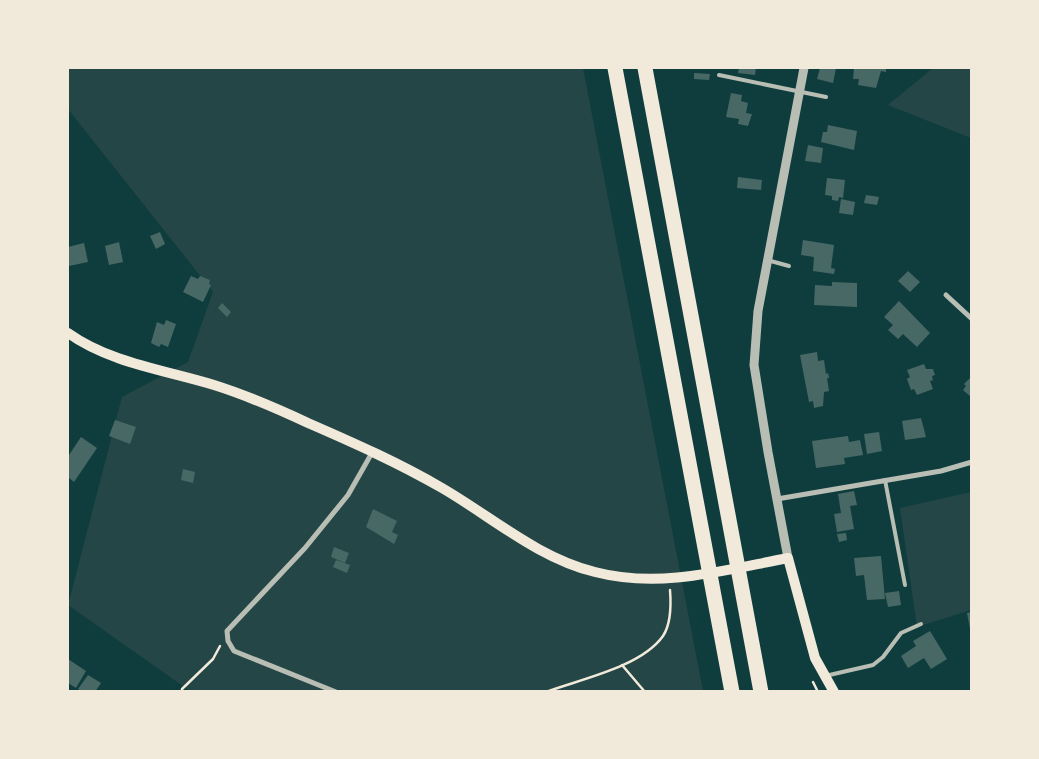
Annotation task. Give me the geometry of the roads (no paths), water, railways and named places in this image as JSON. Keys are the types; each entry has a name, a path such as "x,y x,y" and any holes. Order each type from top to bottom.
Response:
{"highway":[{"path":"615,68 732,692"},
{"path":"645,68 761,692"}],"main road":[{"path":"68,333 105,354 216,385 266,404 373,451 444,489 503,528 566,562 612,575 669,579 788,558 815,658 823,676 834,692"}],"street":[{"path":"788,558 754,364 758,311 804,68"},
{"path":"946,295 972,319"},
{"path":"336,692 234,651 228,641 227,631 311,540 348,495 373,451"},
{"path":"777,499 941,471 972,462"}],"lane":[{"path":"719,75 826,97"},
{"path":"767,260 789,266"},
{"path":"885,480 906,585"},
{"path":"823,676 873,665 883,657 901,633 921,624"}]}
